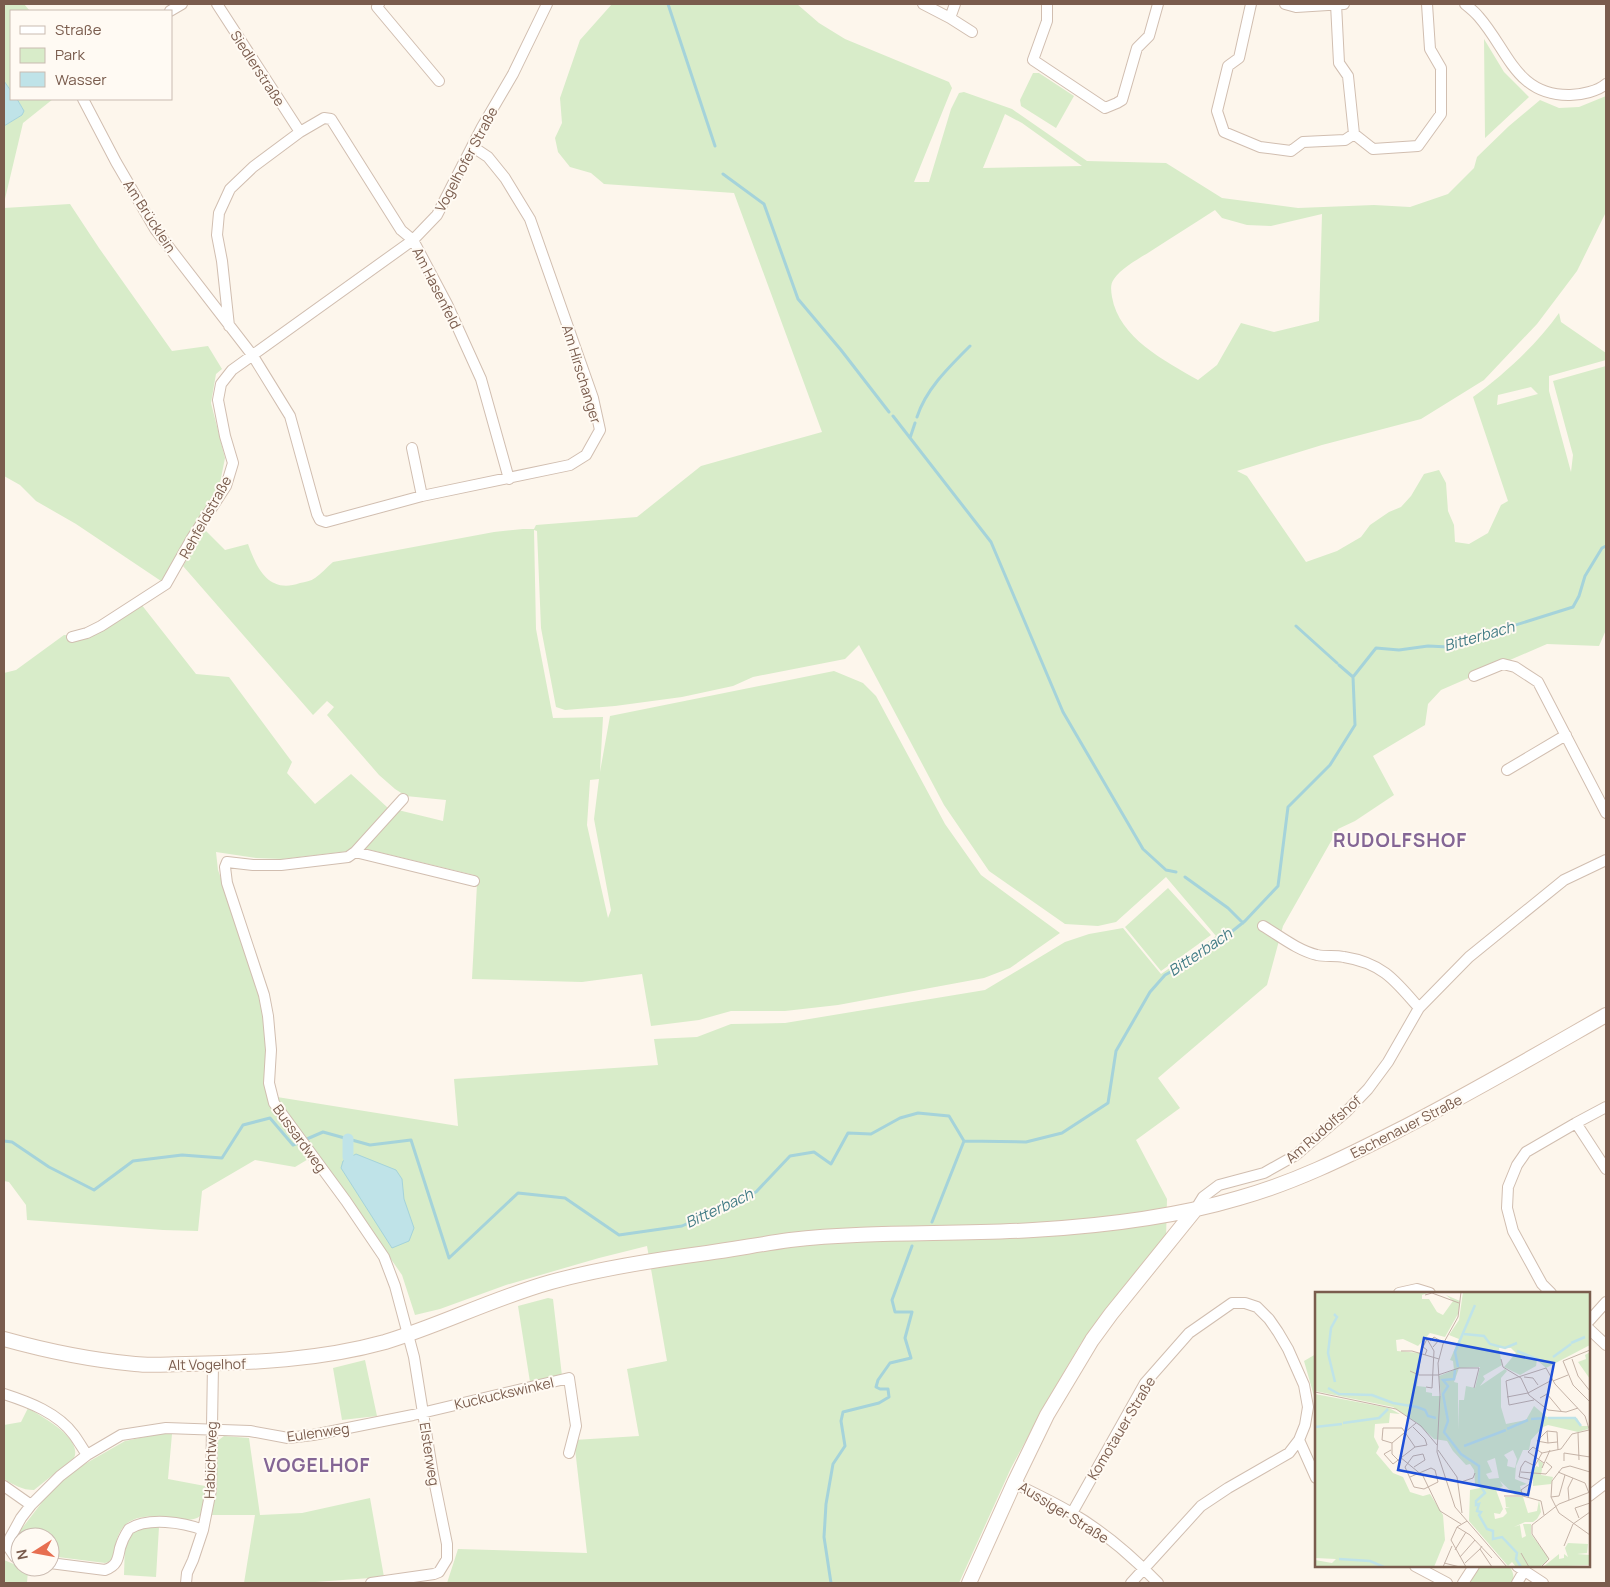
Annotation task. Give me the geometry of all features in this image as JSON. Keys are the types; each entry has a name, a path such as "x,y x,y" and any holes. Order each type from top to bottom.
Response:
{"main road":[{"name":"Eschenauer Straße","path":"409,1334 501,1298 548,1283 639,1262 790,1240 1030,1230 1127,1222 1195,1210 1262,1191 1308,1174 1351,1154 1461,1098 1606,1015"},
{"path":"969,1583 1047,1415 1092,1340 1195,1210"},
{"name":"Alt Vogelhof","path":"4,1339 71,1356 141,1365 267,1362 367,1349 409,1334"}],"street":[{"name":"Siedlerstraße","path":"217,4 300,132"},
{"name":"Vogelhofer Straße","path":"253,356 413,240 437,215 482,127 513,74 546,4"},
{"path":"923,4 972,32"},
{"path":"950,18 955,4"},
{"path":"1047,4 1047,21 1032,60 1105,108 1122,100 1137,48 1149,36 1158,4"},
{"path":"1251,4 1240,58 1228,66 1217,111 1224,132 1260,147 1291,151 1303,142 1345,140 1354,134"},
{"path":"1285,4 1296,7 1338,4 1339,63 1348,76 1354,134 1373,149 1418,146 1441,114 1441,68 1430,49 1427,4"},
{"path":"1465,4 1480,17 1515,70 1528,82 1542,90 1558,96 1577,95 1606,84"},
{"path":"377,5 439,81"},
{"name":"Am Brücklein","path":"84,100 116,162 155,229 229,326"},
{"name":"Am Hasenfeld","path":"300,132 324,118 331,119 401,230 413,240 447,304 481,379 509,479"},
{"path":"253,356 229,326 222,261 216,235 219,213 230,189 253,167 300,132"},
{"name":"Am Hirschanger","path":"253,356 290,416 317,514 320,520 326,522 422,496 570,465 586,455 600,430 593,398 530,219 506,178 488,157 473,147"},
{"name":"Rehfeldstraße","path":"72,637 101,626 166,584 192,538 226,486 233,463 225,436 218,400 221,384 232,370 253,356"},
{"path":"412,448 422,496"},
{"path":"1474,676 1503,664 1515,667 1538,682 1606,813"},
{"path":"1506,770 1566,735"},
{"path":"403,800 355,852 474,881"},
{"name":"Bussardweg","path":"355,852 348,857 281,865 253,865 227,862 225,866 227,883 264,995 268,1016 270,1050 269,1083 274,1103 346,1201 384,1257 409,1334"},
{"name":"Am Rudolfshof","path":"1195,1210 1203,1197 1219,1185 1264,1173 1296,1155 1346,1112 1368,1088 1388,1062 1419,1008 1478,949 1564,880 1606,860"},
{"path":"1263,926 1300,949 1318,955 1343,956 1365,962 1386,972 1419,1008"},
{"path":"1549,1292 1542,1284 1513,1231 1507,1208 1508,1187 1517,1165 1526,1152 1606,1107"},
{"path":"1576,1123 1606,1169"},
{"path":"1403,1292 1417,1289 1427,1292"},
{"path":"1590,1320 1606,1302"},
{"name":"Komotauer Straße","path":"1072,1513 1146,1383 1189,1333 1232,1303 1245,1303 1257,1307 1269,1319 1288,1349 1304,1386 1308,1407 1305,1425 1299,1440 1289,1452 1228,1488 1202,1506 1131,1583"},
{"path":"1590,1330 1606,1345"},
{"name":"Elsterweg","path":"409,1334 448,1552 447,1559 439,1572 438,1583"},
{"name":"Habichtweg","path":"189,1582 187,1573 194,1560 203,1530 211,1490 212,1364"},
{"name":"Kuckuckswinkel","path":"424,1412 569,1378 576,1426 569,1453"},
{"path":"4,1394 28,1402 59,1421 74,1435 87,1455"},
{"name":"Eulenweg","path":"16,1527 20,1518 31,1505 60,1476 87,1455 121,1435 166,1428 250,1431 288,1438 313,1435 424,1412"},
{"path":"1299,1440 1315,1476"},
{"name":"Aussiger Straße","path":"1015,1481 1072,1513 1107,1537 1144,1568 1158,1583"},
{"path":"1590,1495 1606,1483"},
{"path":"4,1486 31,1505"},
{"path":"60,1564 105,1570 111,1568 116,1563 120,1546 129,1529 143,1523 181,1524 203,1530"},
{"path":"1417,1567 1446,1583"},
{"path":"1463,1583 1473,1567"},
{"path":"1517,1583 1521,1568 1543,1583"},
{"path":"371,1583 431,1575 439,1572"}],"green space":[{"path":"4,4 24,4 29,10 10,10 10,90 4,81"},
{"path":"612,4 797,4 819,23 845,39 949,82 952,88 914,182 929,182 951,109 959,93 964,92 1012,109 1087,161 1166,163 1222,198 1298,208 1374,205 1410,207 1448,194 1474,168 1477,157 1509,126 1540,100 1559,108 1579,107 1606,96 1606,212 1577,271 1537,324 1484,380 1421,419 1322,445 1237,471 1247,476 1306,562 1337,551 1361,537 1370,525 1389,512 1401,507 1411,496 1424,474 1439,470 1446,483 1448,511 1454,525 1455,542 1469,544 1488,533 1501,505 1508,501 1473,397 1520,358 1559,313 1561,322 1606,353 1606,360 1549,376 1549,391 1571,472 1573,455 1553,381 1606,366 1606,630 1599,646 1547,644 1441,690 1428,704 1425,725 1373,756 1394,795 1355,821 1338,829 1283,926 1267,985 1158,1078 1180,1108 1136,1140 1167,1199 1166,1240 1081,1343 1011,1468 959,1583 447,1583 458,1549 587,1553 574,1440 639,1436 627,1369 667,1361 647,1246 506,1285 440,1309 415,1315 402,1275 310,1143 279,1103 277,1097 458,1126 454,1079 658,1065 654,1039 697,1037 731,1024 785,1023 985,990 1065,942 1089,934 1123,928 1161,974 1216,936 1166,877 1116,922 1098,926 1065,924 989,871 944,805 859,645 845,659 753,677 733,686 682,697 615,706 565,710 556,707 541,628 537,531 534,530 536,629 553,718 603,717 600,772 610,716 834,671 863,683 876,696 945,824 981,875 1060,933 1010,968 984,978 838,1005 785,1011 731,1011 699,1020 651,1026 642,974 582,982 472,979 477,884 474,875 362,848 398,810 443,821 446,800 406,796 395,789 379,775 327,715 334,707 327,701 313,715 183,566 204,529 225,550 248,544 260,570 266,577 272,582 289,586 313,579 333,562 494,532 534,529 536,525 637,517 701,466 822,432 734,193 604,184 591,173 570,167 558,152 555,138 562,123 560,98 580,40","holes":["1005,114 1022,123 1082,166 983,168","1215,210 1222,218 1247,225 1271,226 1322,214 1319,321 1274,332 1241,323 1217,365 1198,380 1145,347 1124,325 1116,312 1112,297 1112,283 1117,275 1136,260","1531,387 1538,394 1497,405 1498,395","599,779 594,819 611,910 608,918 587,825 590,780"]},
{"path":"1484,39 1504,72 1529,97 1485,138"},
{"path":"1033,73 1039,73 1074,96 1056,128 1021,106 1020,100"},
{"path":"18,100 52,100 23,123 4,203 4,126 22,115 23,109"},
{"path":"70,204 172,351 208,346 222,369 216,374 211,403 225,458 220,483 167,574 161,581 76,524 36,501 20,485 4,476 4,208"},
{"path":"141,604 196,674 229,677 292,762 287,773 315,804 351,774 388,808 350,851 283,859 256,858 216,852 218,870 250,960 265,1016 268,1051 267,1089 310,1158 295,1167 255,1160 202,1191 198,1231 27,1220 26,1205 9,1182 4,1181 4,673 16,670 64,635 85,636"},
{"path":"1168,888 1211,935 1161,971 1125,927"},
{"path":"548,1298 553,1299 562,1376 530,1382 518,1306"},
{"path":"1315,1355 1314,1396 1304,1361"},
{"path":"365,1360 377,1416 342,1420 333,1368"},
{"path":"28,1408 60,1429 73,1443 75,1450 74,1458 34,1490 22,1488 4,1479 4,1425 21,1422"},
{"path":"159,1434 172,1434 168,1479 205,1486 200,1516 186,1520 155,1517 134,1519 122,1529 117,1538 111,1561 105,1563 60,1557 60,1527 23,1527 53,1488 83,1465 125,1441"},
{"path":"224,1436 249,1438 260,1515 302,1513 370,1498 384,1577 302,1583 244,1583 255,1515 212,1515 216,1442"},
{"path":"144,1527 159,1527 156,1577 124,1575 125,1543 131,1532"},
{"path":"4,1560 10,1562 10,1577 27,1577 27,1583 4,1583"},
{"path":"1479,1567 1510,1567 1512,1570 1512,1583 1469,1583"}],"water":[{"path":"4,81 10,90 10,100 18,100 24,111 22,115 4,126"},
{"path":"356,1154 396,1170 402,1179 404,1199 414,1228 409,1241 392,1248 341,1168 343,1161"}],"waterway":[{"path":"668,4 715,146"},
{"path":"723,174 764,204 798,299 841,350 889,412"},
{"path":"917,417 932,388 946,370 970,346"},
{"path":"893,416 991,542 1063,712 1143,849 1166,870 1176,872"},
{"path":"910,438 915,423"},
{"name":"Bitterbach","path":"964,1141 1026,1142 1062,1133 1108,1103 1116,1051 1150,992 1165,975 1205,953 1245,921 1278,886 1288,807 1330,765 1355,725 1353,677 1376,648 1399,650 1428,646 1449,647 1484,638 1490,633 1573,607 1579,596 1585,576 1602,548 1606,546"},
{"path":"1296,626 1337,663"},
{"path":"1339,665 1353,677"},
{"path":"1185,877 1228,908 1243,923"},
{"name":"Bitterbach","path":"4,1141 12,1142 49,1167 94,1190 133,1161 182,1155 222,1158 243,1125 270,1118 293,1145 323,1132 370,1145 411,1140 449,1258 518,1193 565,1198 619,1235 682,1226 756,1192 790,1156 814,1152 831,1164 848,1133 871,1134 900,1118 918,1113 949,1116 964,1141"},
{"path":"348,1139 348,1157"},
{"path":"932,1222 964,1141"},
{"path":"831,1583 824,1537 826,1504 833,1464 845,1446 841,1421 843,1412 879,1403 889,1397 888,1389 876,1387 878,1380 890,1363 911,1358 905,1338 912,1312 895,1312 892,1300 912,1246"}],"district":[{"name":"RUDOLFSHOF","path":"1400,840"},
{"name":"VOGELHOF","path":"317,1465"}]}
